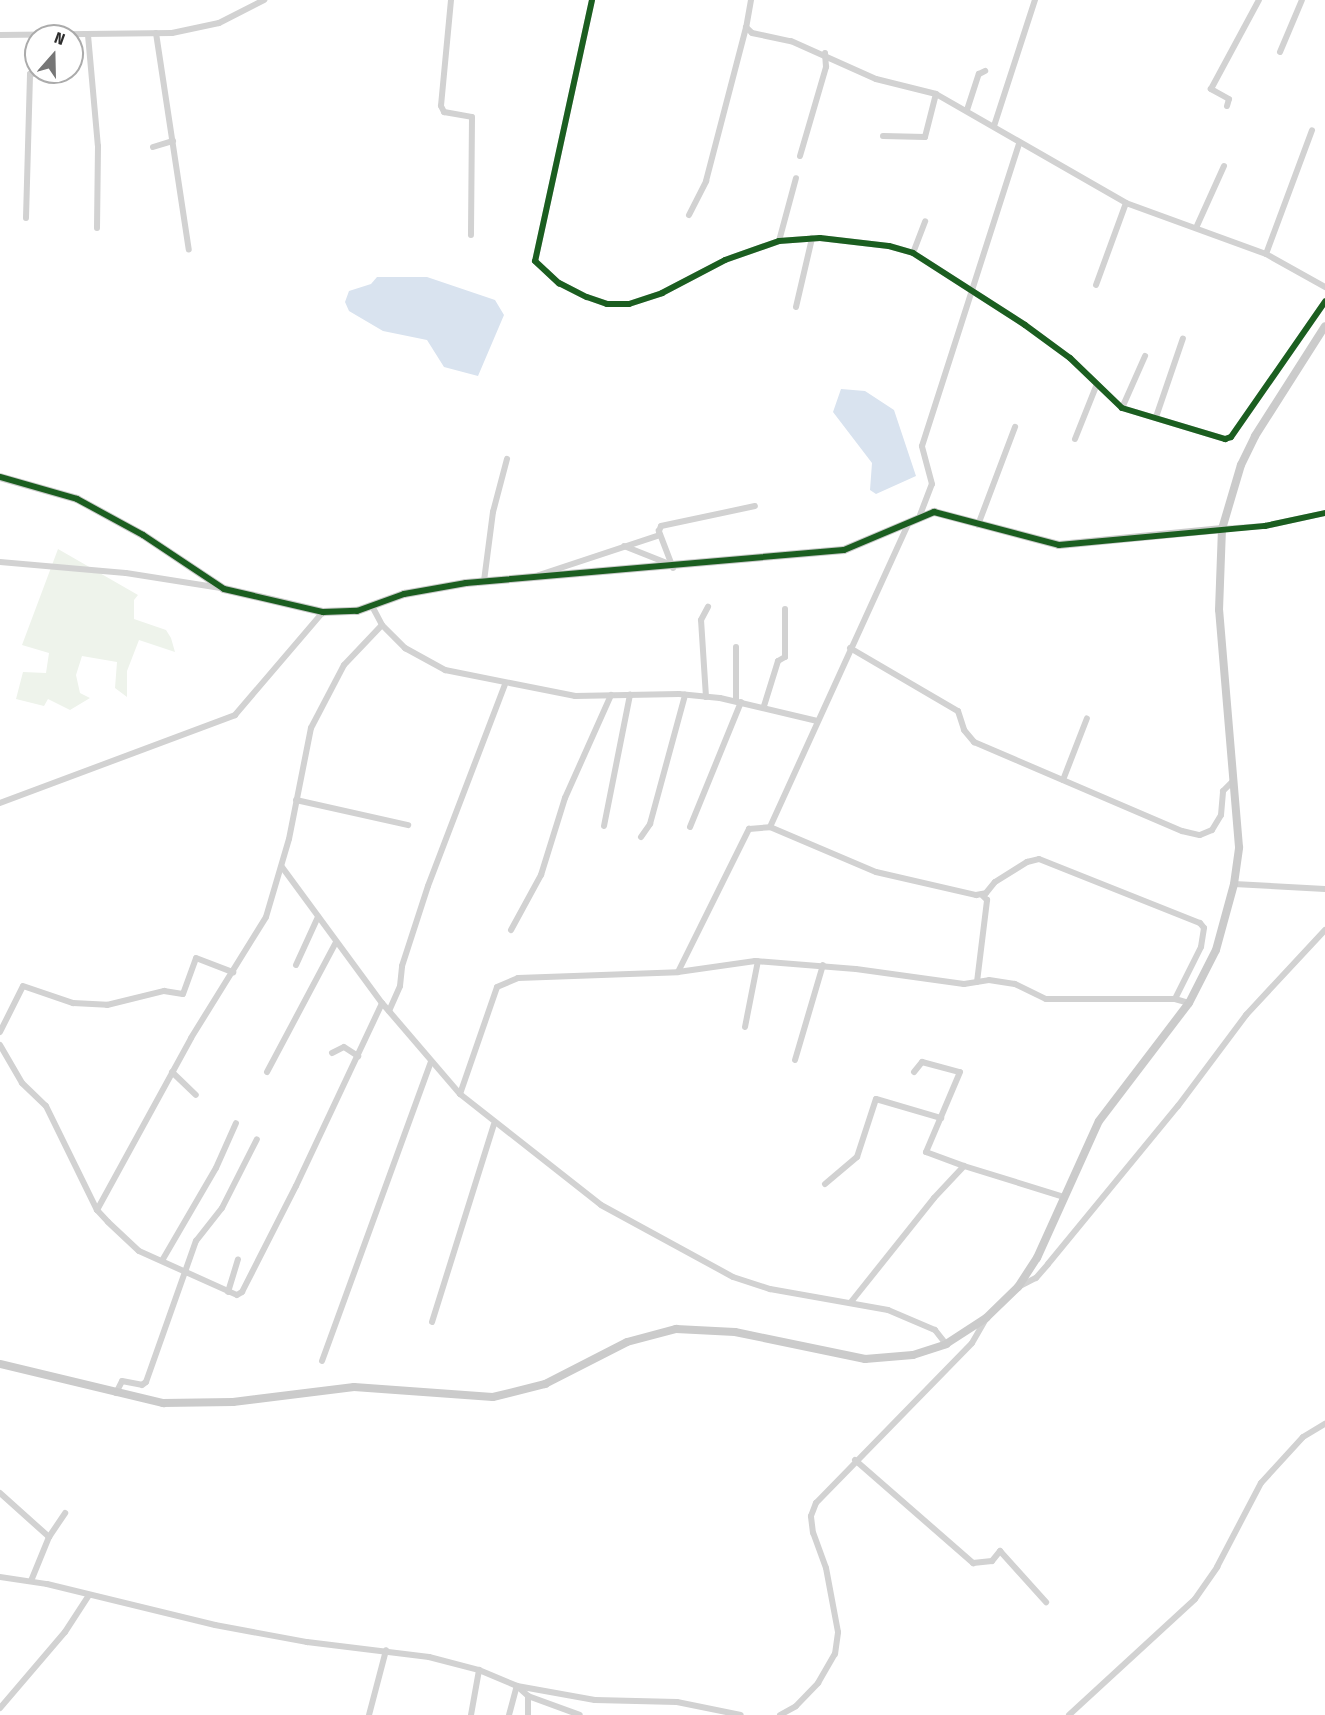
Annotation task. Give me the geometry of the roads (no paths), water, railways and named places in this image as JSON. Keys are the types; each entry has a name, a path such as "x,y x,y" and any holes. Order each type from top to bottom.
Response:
{"main road":[{"path":"0,1364 34,1370 116,1394 195,1405 354,1387 493,1396 545,1384 627,1341 676,1329 735,1332 865,1359 913,1355 946,1344 986,1318 1018,1287 1048,1236 1100,1120 1189,1003 1211,963 1234,884 1239,847 1220,610 1222,530 1241,465 1255,436 1325,326"},
{"path":"0,477 77,499 143,535 224,589 323,612 372,606 404,594 484,581 539,579 844,550 880,538 920,515 934,512 1059,546 1222,530"}],"street":[{"path":"84,35 156,33 206,28 264,0"},
{"path":"451,0 441,106 444,112 472,117 471,235"},
{"path":"592,0 535,261 543,272 587,297 607,304 629,304 662,293 725,260 779,241 812,238 889,246 913,253 1044,338 1122,408 1220,438 1232,437 1325,302"},
{"path":"689,215 706,181 751,0"},
{"path":"994,126 1035,0"},
{"path":"1227,106 1229,99 1212,89 1259,0"},
{"path":"1280,52 1302,0"},
{"path":"746,27 752,33 825,53 876,79 936,94 1126,203 1266,254 1325,287"},
{"path":"156,33 189,250"},
{"path":"0,35 24,36"},
{"path":"88,35 98,146 97,228"},
{"path":"800,156 826,67 825,53"},
{"path":"967,110 979,74 986,71"},
{"path":"27,218 30,84"},
{"path":"883,135 925,137 936,94"},
{"path":"1266,254 1312,130"},
{"path":"153,147 173,141"},
{"path":"920,515 932,484 922,446 1019,143"},
{"path":"1196,228 1224,166"},
{"path":"779,241 796,178"},
{"path":"1095,285 1126,203"},
{"path":"913,253 925,221"},
{"path":"796,307 812,238"},
{"path":"1156,417 1183,338"},
{"path":"1122,408 1144,356"},
{"path":"1075,439 1097,384"},
{"path":"978,525 1015,427"},
{"path":"484,581 493,512 507,459"},
{"path":"672,565 660,535 661,526 755,506"},
{"path":"1222,530 1265,526 1325,513"},
{"path":"770,828 850,648 910,521"},
{"path":"539,579 540,573 660,535"},
{"path":"623,546 672,565"},
{"path":"0,562 126,573 224,589"},
{"path":"372,606 382,625 423,660 445,670 505,684 575,696 685,695 738,701 817,721"},
{"path":"706,697 702,614 708,607"},
{"path":"764,706 778,662 785,657 785,609"},
{"path":"0,803 235,715 323,612"},
{"path":"97,1210 172,1072 266,917 282,867 311,728 344,665 382,625"},
{"path":"690,827 738,701 736,646"},
{"path":"850,648 958,711 964,730 974,742 1130,811 1200,835 1218,822 1223,791 1233,781"},
{"path":"389,1011 400,986 402,966 428,886 505,684"},
{"path":"511,930 541,875 565,798 611,695"},
{"path":"604,826 630,695"},
{"path":"641,837 652,818 685,695"},
{"path":"1063,780 1087,718"},
{"path":"296,800 408,825"},
{"path":"678,972 749,829 770,828 876,872 981,894 987,900 977,982"},
{"path":"981,894 1027,862 1039,859 1200,923 1204,928 1201,947 1175,999"},
{"path":"282,867 382,1003 460,1094 494,1124 601,1205 705,1264 755,1286 851,1302 926,1324 946,1344"},
{"path":"1234,884 1325,889"},
{"path":"297,965 318,917"},
{"path":"1018,1287 1042,1271 1178,1106 1246,1015 1325,930"},
{"path":"267,1071 336,942"},
{"path":"0,1032 23,986 73,1003 108,1005 164,991 183,994 196,958 233,972"},
{"path":"745,1027 758,961"},
{"path":"460,1094 494,994 503,981 678,972 758,961 823,965 1015,984 1046,999 1175,999 1189,1003"},
{"path":"795,1060 823,965"},
{"path":"0,1045 22,1083 46,1106 97,1210 134,1247 237,1295 242,1292 382,1003"},
{"path":"332,1053 344,1047 358,1056"},
{"path":"322,1361 431,1062"},
{"path":"914,1072 917,1063 922,1062 960,1072 926,1152 1064,1197"},
{"path":"172,1072 196,1095"},
{"path":"825,1184 857,1157 876,1100 941,1118"},
{"path":"163,1259 216,1168 236,1123"},
{"path":"432,1322 494,1124"},
{"path":"116,1394 122,1381 142,1385 146,1382 196,1241 222,1208 257,1139"},
{"path":"851,1302 964,1166"},
{"path":"228,1292 238,1259"},
{"path":"780,1715 806,1698 835,1654 838,1632 836,1607 813,1533 811,1516 829,1486 972,1343 986,1318"},
{"path":"1069,1715 1195,1599 1217,1567 1261,1483 1303,1437 1325,1424"},
{"path":"855,1460 973,1563 992,1562 1000,1551 1046,1602"},
{"path":"0,1493 49,1537"},
{"path":"31,1581 49,1537 65,1513"},
{"path":"0,1577 31,1581 215,1625 308,1642 386,1650 479,1670 517,1686 595,1700 677,1702 741,1715"},
{"path":"0,1708 65,1632 89,1595"},
{"path":"369,1715 386,1650"},
{"path":"471,1715 479,1670"},
{"path":"517,1686 528,1696 580,1715"},
{"path":"509,1715 517,1686"},
{"path":"528,1696 528,1715"}]}
